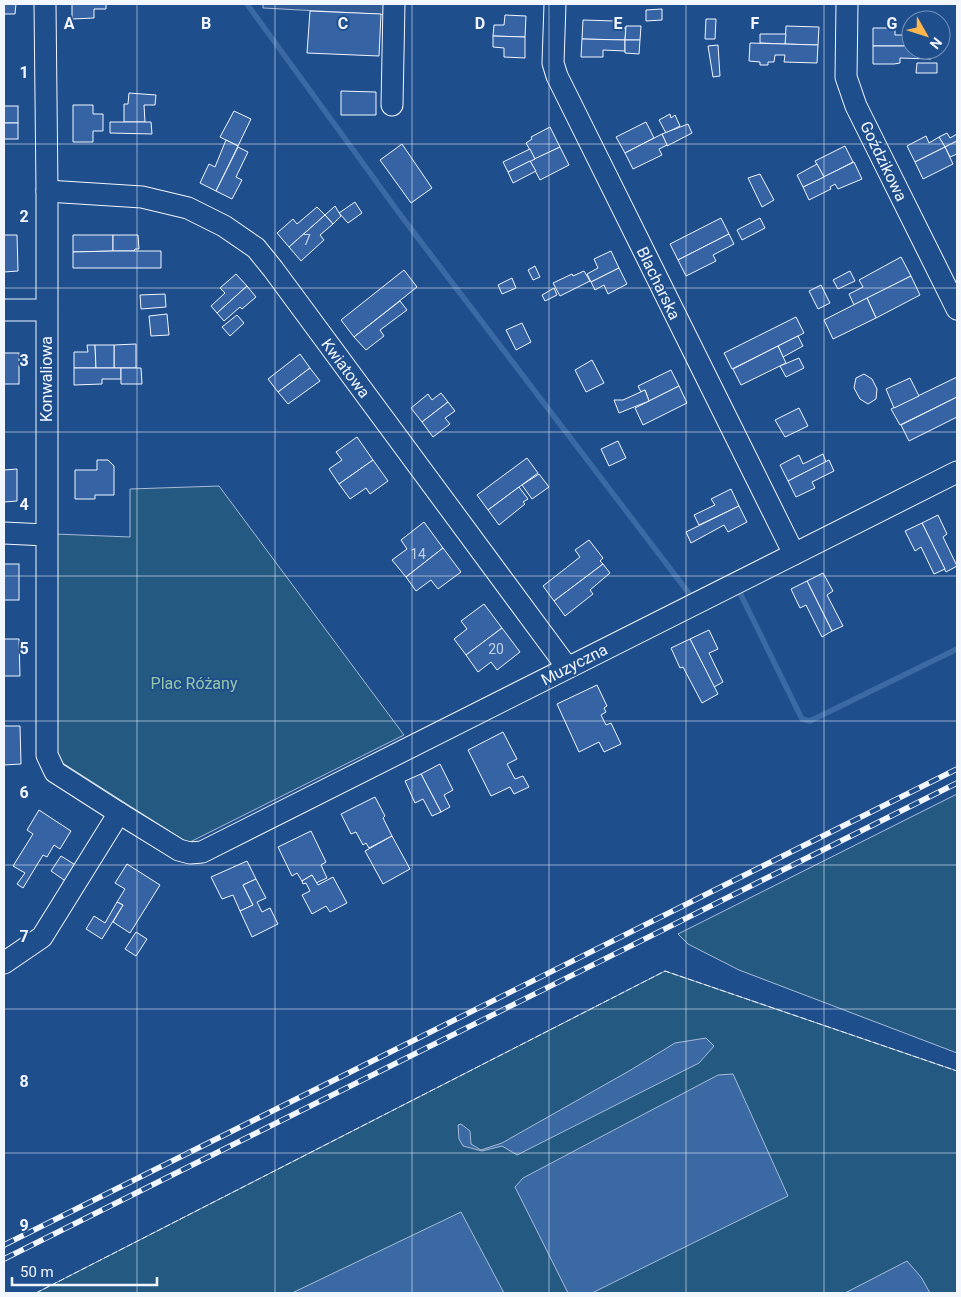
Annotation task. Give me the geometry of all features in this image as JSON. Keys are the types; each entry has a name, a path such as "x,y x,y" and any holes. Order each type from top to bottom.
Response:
{"street":[{"name":"Konwaliowa","path":"45,4 47,191 47,755 55,772 119,814"},
{"path":"392,105 394,4"},
{"name":"Blacharska","path":"555,4 554,63 556,76 794,554"},
{"name":"Goździkowa","path":"848,4 846,77 856,106 957,308"},
{"name":"Kwiatowa","path":"47,191 142,197 188,208 224,226 256,248 568,667"},
{"path":"4,310 46,310"},
{"name":"Muzyczna","path":"119,814 179,850 190,853 202,852 957,472"},
{"path":"4,534 46,535"},
{"path":"4,963 42,937 119,814"}],"green space":[{"name":"Plac Różany","path":"219,486 404,735 188,843 61,762 55,749 55,534 130,537 130,489"},
{"path":"957,794 957,1053 739,970 688,944 678,934"},
{"path":"665,971 957,1071 957,1293 36,1293"}],"shaded area":[{"path":"263,4 394,4 394,15 263,8"},
{"path":"706,1038 714,1046 699,1063 517,1155 502,1146 482,1151 463,1146 459,1139 458,1125 461,1124 470,1131 471,1144 481,1150 502,1143 675,1043"},
{"path":"733,1074 788,1196 592,1293 568,1293 515,1187 523,1178 718,1075"},
{"path":"461,1212 504,1293 292,1293"},
{"path":"907,1261 921,1277 930,1293 845,1293"}],"building":[{"path":"4,4 16,4 15,14 4,14"},
{"path":"72,4 106,4 106,9 94,9 94,18 72,19"},
{"path":"662,9 662,20 646,21 646,10"},
{"path":"310,11 381,14 379,56 307,53"},
{"path":"505,15 526,16 525,37 493,36 494,25 504,25"},
{"path":"706,19 716,19 715,39 705,39"},
{"path":"583,20 615,21 615,28 626,28 625,40 582,39"},
{"path":"626,26 641,26 640,40 625,40"},
{"path":"786,26 819,27 818,45 785,44"},
{"path":"873,28 895,28 895,35 901,35 901,46 873,46"},
{"path":"760,34 786,34 785,44 760,43"},
{"path":"493,36 525,37 525,58 504,57 504,48 493,47"},
{"path":"582,39 625,40 625,51 603,50 603,57 581,57"},
{"path":"625,40 640,40 639,54 625,53"},
{"path":"750,43 818,45 817,63 784,62 785,55 775,55 774,62 768,62 768,65 760,65 760,62 749,61"},
{"path":"718,45 720,76 713,77 708,46"},
{"path":"873,46 901,46 900,63 873,64"},
{"path":"917,63 937,63 937,73 916,73"},
{"path":"341,91 376,92 376,115 341,115"},
{"path":"129,93 156,95 155,105 144,105 145,122 124,122 124,104 128,104"},
{"path":"73,105 93,105 93,114 103,114 103,131 93,131 93,142 73,142"},
{"path":"4,106 18,106 18,123 4,123"},
{"path":"234,111 251,119 238,146 220,137"},
{"path":"670,114 671,118 675,115 680,126 666,133 659,120"},
{"path":"110,122 151,122 152,134 110,133"},
{"path":"646,122 654,138 625,153 616,137"},
{"path":"4,123 18,123 18,139 4,139"},
{"path":"688,124 692,133 667,146 662,134"},
{"path":"550,127 560,147 535,159 526,143 532,139 531,137"},
{"path":"947,133 950,138 957,134 957,141 945,147 939,137"},
{"path":"662,134 667,145 659,149 662,155 633,169 625,153"},
{"path":"926,136 929,143 939,137 945,147 915,162 907,146"},
{"path":"226,140 238,146 216,191 200,183 209,164 215,167"},
{"path":"957,141 957,154 950,157 945,147"},
{"path":"402,144 432,188 411,203 380,160"},
{"path":"845,146 853,162 824,177 815,161"},
{"path":"238,147 248,152 236,177 242,180 232,199 216,191"},
{"path":"560,147 569,165 540,180 530,161"},
{"path":"945,147 953,164 923,179 915,162"},
{"path":"530,149 535,159 508,172 503,162"},
{"path":"530,161 536,171 513,183 508,172"},
{"path":"854,162 862,179 838,189 835,184 830,187 831,189 809,200 803,187"},
{"path":"817,164 824,177 803,187 797,175"},
{"path":"760,174 774,200 762,207 748,178"},
{"path":"355,202 362,213 348,223 339,213"},
{"path":"335,206 341,216 333,224 325,215"},
{"path":"317,207 325,215 289,247 277,233 293,219 297,224"},
{"path":"325,215 333,224 320,235 324,240 301,261 289,247"},
{"path":"721,218 729,234 678,260 670,244"},
{"path":"760,218 765,228 742,240 737,230"},
{"path":"729,234 734,244 713,255 716,261 686,276 678,260"},
{"path":"4,235 17,235 18,271 4,272"},
{"path":"73,235 113,235 113,251 73,252"},
{"path":"113,235 138,235 139,249 134,251 113,251"},
{"path":"161,251 161,268 73,268 73,252"},
{"path":"611,251 619,268 591,282 587,274 598,268 594,259"},
{"path":"901,257 911,276 854,305 849,294 863,287 859,280"},
{"path":"535,266 540,277 533,280 528,270"},
{"path":"619,268 627,284 608,294 604,285 595,290 591,282"},
{"path":"404,270 417,287 354,337 341,320"},
{"path":"584,271 590,281 560,296 553,283 572,274 573,276"},
{"path":"850,271 855,281 838,289 833,280"},
{"path":"236,274 247,286 217,313 211,306 225,293 220,288"},
{"path":"911,276 920,295 876,318 867,298"},
{"path":"512,278 516,288 502,294 498,285"},
{"path":"821,285 830,303 818,309 809,291"},
{"path":"247,286 256,297 242,309 240,307 224,321 217,313"},
{"path":"554,288 557,295 545,301 542,295"},
{"path":"165,294 166,307 141,309 140,295"},
{"path":"867,298 876,318 833,339 824,320"},
{"path":"400,301 407,310 380,330 384,336 366,350 354,337"},
{"path":"167,314 169,335 151,336 149,316"},
{"path":"237,315 244,323 230,336 222,327"},
{"path":"796,317 804,333 732,369 724,353"},
{"path":"522,323 531,342 516,350 506,330"},
{"path":"798,336 803,346 783,357 778,346"},
{"path":"136,344 136,368 114,368 114,345"},
{"path":"87,345 95,345 96,368 74,368 74,352 88,352"},
{"path":"95,345 114,345 114,368 96,368"},
{"path":"778,346 786,363 741,385 733,369"},
{"path":"4,353 19,353 19,384 4,384"},
{"path":"300,354 310,368 278,392 268,379"},
{"path":"799,358 804,368 786,377 780,366"},
{"path":"592,360 604,383 586,392 575,370"},
{"path":"74,368 121,368 121,379 102,379 102,384 74,385"},
{"path":"121,368 141,368 142,384 121,384"},
{"path":"310,368 320,381 288,404 278,392"},
{"path":"671,370 679,386 649,401 645,390 641,392 638,386"},
{"path":"864,374 872,379 877,389 876,399 868,404 860,399 854,388 856,378"},
{"path":"957,377 957,397 900,425 891,409"},
{"path":"910,378 919,396 894,408 886,389"},
{"path":"679,386 687,403 643,425 635,408"},
{"path":"645,390 649,401 619,413 614,400 623,400"},
{"path":"441,393 448,402 422,422 411,408 428,394 432,400"},
{"path":"957,397 957,417 909,441 901,425"},
{"path":"448,402 455,411 445,418 450,424 433,437 422,422"},
{"path":"799,408 808,426 785,437 775,420"},
{"path":"357,437 373,460 339,484 329,469 342,460 336,452"},
{"path":"618,441 626,458 609,466 601,449"},
{"path":"823,454 826,462 788,481 780,465 799,455 803,464"},
{"path":"527,458 538,473 488,510 477,495"},
{"path":"97,460 108,460 114,466 114,495 95,495 95,499 75,499 75,470 97,470"},
{"path":"373,460 388,481 370,494 366,488 350,499 339,484"},
{"path":"829,460 834,471 812,482 815,488 796,497 788,481"},
{"path":"17,469 17,501 4,502 4,470"},
{"path":"539,474 549,487 532,499 522,485"},
{"path":"519,487 528,499 523,502 525,504 499,525 488,510"},
{"path":"731,489 739,506 699,525 694,515 715,505 711,499"},
{"path":"739,506 747,522 728,532 724,525 691,543 686,532"},
{"path":"938,515 947,534 943,537 957,566 946,572 922,523"},
{"path":"424,522 443,548 406,577 392,560 407,549 401,540"},
{"path":"922,523 945,569 934,574 921,547 915,551 905,531"},
{"path":"589,540 603,558 600,561 603,564 554,601 543,586 580,557 575,550"},
{"path":"443,548 461,572 438,589 431,580 416,591 406,577"},
{"path":"4,564 19,564 19,600 4,600"},
{"path":"603,564 610,573 590,590 593,594 565,616 554,601"},
{"path":"823,573 833,591 827,595 843,626 832,631 807,581"},
{"path":"807,581 832,631 822,637 806,605 800,608 791,589"},
{"path":"484,604 502,628 466,655 454,639 467,629 461,621"},
{"path":"502,628 520,652 497,670 491,662 478,672 466,655"},
{"path":"709,630 718,649 709,653 723,682 714,687 690,639"},
{"path":"4,639 19,639 20,676 4,676"},
{"path":"690,639 718,694 702,703 683,667 680,668 671,648"},
{"path":"597,685 607,706 604,708 606,712 601,715 606,725 611,723 621,744 604,752 599,742 579,752 557,704"},
{"path":"4,726 20,726 21,764 4,765"},
{"path":"503,732 517,759 507,764 515,779 523,776 529,787 514,794 510,787 491,796 468,750"},
{"path":"440,764 453,790 444,795 450,807 441,812 421,774"},
{"path":"421,774 441,812 432,816 423,799 415,803 405,781"},
{"path":"375,797 385,816 383,818 392,836 369,848 366,843 363,845 356,832 351,834 341,814"},
{"path":"39,810 71,831 60,849 54,845 47,857 43,855 23,888 17,884 25,873 13,866 33,834 27,830"},
{"path":"311,831 326,862 321,865 327,878 316,883 312,875 302,881 297,873 292,876 278,847"},
{"path":"392,836 410,869 383,884 365,851"},
{"path":"61,856 77,866 67,882 51,871"},
{"path":"247,861 256,879 243,885 253,905 240,911 233,895 222,899 211,877"},
{"path":"127,864 160,885 130,933 113,922 123,905 117,902 125,889 115,883"},
{"path":"312,875 318,885 333,877 347,903 330,912 326,906 312,914 302,895 310,891 306,883 303,884 302,881"},
{"path":"256,879 266,898 257,902 262,912 270,908 278,924 252,937 240,911 253,905 243,885"},
{"path":"117,902 123,905 102,939 86,929 94,916 105,923"},
{"path":"136,932 147,939 136,956 125,949"}],"waterway":[{"path":"247,4 402,217 691,596"},
{"path":"740,593 802,719 810,721 957,649"}],"railway":[{"path":"4,1245 957,769"},
{"path":"4,1259 957,783"}],"fence":[{"path":"36,1293 665,971 957,1071"}]}
